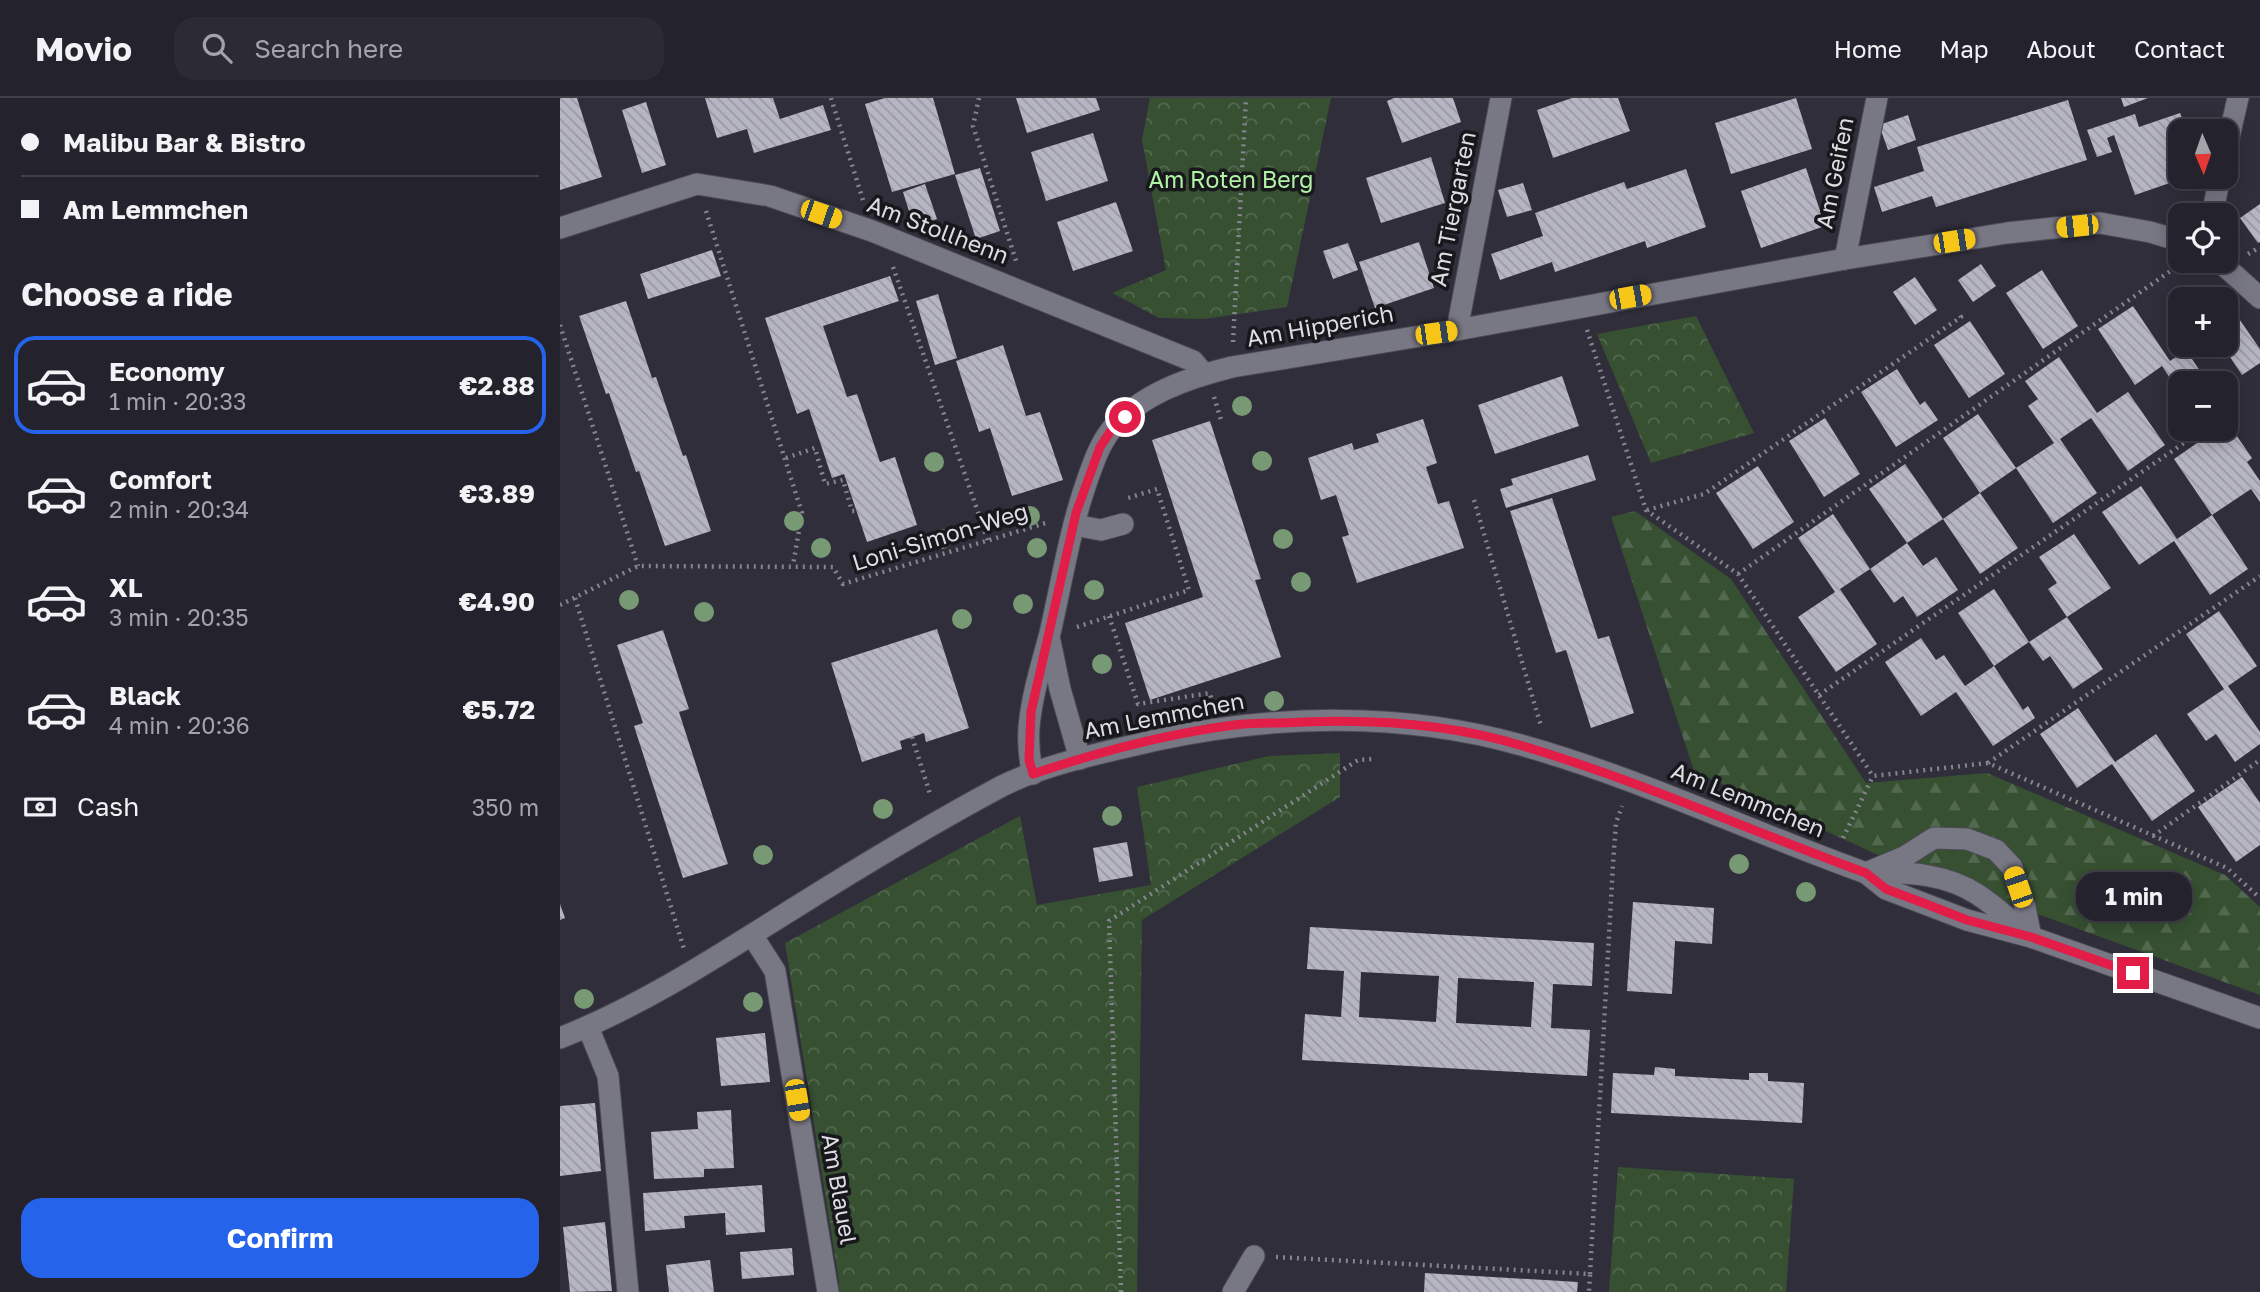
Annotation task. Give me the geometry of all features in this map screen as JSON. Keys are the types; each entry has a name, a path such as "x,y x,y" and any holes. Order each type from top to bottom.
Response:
{"street":[{"name":"Am Tiergarten","path":"1457,330 1501,98"},
{"name":"Am Geifen","path":"1845,259 1877,98"},
{"path":"2233,119 2238,98"},
{"name":"Am Stollhenn","path":"560,228 697,184 770,196 877,233 1193,360 1204,374"},
{"name":"Am Hipperich","path":"1033,774 1029,760 1031,712 1049,636 1065,522 1100,447 1112,429 1139,406 1163,391 1204,374 1232,367 2007,233 2101,223 2168,237"},
{"path":"2232,273 2260,298"},
{"path":"1065,522 1101,530 1123,524"},
{"name":"Am Hipperich","path":"1049,636 1060,689 1080,759"},
{"name":"Am Lemmchen","path":"560,1038 588,1027 676,981 932,825 1007,784 1080,759 1155,740 1235,725 1314,721 1423,726 1522,745 1634,783 1866,873 1886,889 1967,920 2031,937 2260,1018"},
{"path":"1866,873 1904,857 1934,838 1967,839 1996,850 2012,867 2031,937"},
{"name":"Am Lemmchen","path":"1866,873 1911,873 1951,881 1977,894 2031,937"},
{"name":"Am Blauel","path":"751,935 775,971 828,1292"},
{"path":"588,1027 608,1076 628,1292"},
{"path":"1233,1292 1254,1256"}],"path":[{"path":"831,98 988,541"},
{"path":"979,98 973,126 1026,292"},
{"path":"1232,367 1245,98"},
{"path":"705,207 802,513 793,565"},
{"path":"1738,574 2168,273"},
{"path":"1646,510 1703,494 1817,413 1961,317 1958,312"},
{"path":"1585,324 1646,510 1738,574 1873,776"},
{"path":"560,325 638,566"},
{"path":"1215,401 1221,420"},
{"path":"1819,695 2187,441"},
{"path":"786,458 814,448 825,484 842,480 852,511 856,511"},
{"path":"1474,500 1544,737"},
{"name":"Loni-Simon-Weg","path":"560,605 638,566 833,567 843,584 988,541 1065,522"},
{"path":"1049,636 1189,590 1184,574"},
{"path":"1873,776 1988,763 2260,576"},
{"path":"575,598 686,957"},
{"path":"1109,616 1138,704 1210,693 1212,702"},
{"path":"912,737 933,804"},
{"path":"1121,1292 1109,921 1358,760 1371,759"},
{"path":"2153,836 2260,760"},
{"path":"1988,763 2227,868 2260,898"},
{"path":"1840,845 1873,776"},
{"path":"1589,1292 1613,864 1616,823 1622,806"},
{"path":"1254,1256 1590,1274"}],"green space":[{"name":"Am Roten Berg","path":"1150,98 1331,98 1287,307 1205,319 1159,318 1112,293 1166,270 1142,140"},
{"path":"1696,316 1754,433 1651,463 1597,334"},
{"path":"1635,511 1731,579 1866,783 1987,773 2225,875 2260,907 2260,995 1889,860 1694,771 1611,517"},
{"path":"1340,753 1340,797 1142,920 1137,1292 839,1292 785,943 1020,816 1037,905 1151,885 1137,787 1269,756"},
{"path":"1618,1167 1794,1179 1786,1292 1609,1292"}],"building":[{"path":"560,98 577,98 602,177 560,190"},
{"path":"705,98 773,98 780,119 823,105 831,130 754,153 747,129 717,138"},
{"path":"885,98 933,98 955,174 892,192 865,104"},
{"path":"1016,98 1096,98 1100,110 1027,133"},
{"path":"1394,98 1453,98 1461,122 1402,143 1387,101"},
{"path":"1572,98 1618,98 1630,131 1553,158 1537,110"},
{"path":"1796,98 1812,149 1731,174 1715,123"},
{"path":"2121,98 2148,98 2124,107"},
{"path":"2068,100 2087,160 1936,207 1932,196 1882,212 1874,187 1924,171 1917,147"},
{"path":"646,102 666,165 642,173 622,110"},
{"path":"2180,113 2182,119 2168,119 2168,184 2135,195 2114,135 2107,138 2112,152 2097,157 2087,130 2135,114 2139,127"},
{"path":"1908,115 1916,140 1888,150 1879,125"},
{"path":"1093,133 1108,181 1046,201 1031,152"},
{"path":"1431,157 1445,203 1381,223 1366,178"},
{"path":"980,168 1000,231 976,239 955,175"},
{"path":"1806,168 1825,226 1761,248 1741,191"},
{"path":"1686,169 1706,227 1647,248 1645,241 1555,272 1552,262 1500,280 1491,254 1543,236 1535,213 1624,182 1627,189"},
{"path":"1523,183 1532,210 1507,217 1498,190"},
{"path":"925,184 937,219 914,227 903,192"},
{"path":"1116,202 1133,251 1073,271 1057,222"},
{"path":"2260,204 2260,242 2258,243 2240,218"},
{"path":"1419,242 1434,288 1375,308 1359,262"},
{"path":"1348,243 1358,270 1333,279 1323,251"},
{"path":"712,250 721,276 648,299 640,274"},
{"path":"1981,264 1996,286 1973,302 1958,280"},
{"path":"2042,270 2078,326 2043,349 2006,293"},
{"path":"890,276 899,301 823,326 847,397 857,394 880,462 895,457 917,525 867,542 844,474 832,478 809,409 797,414 765,318"},
{"path":"1915,277 1937,310 1915,325 1893,292"},
{"path":"938,294 957,358 935,365 916,301"},
{"path":"626,301 652,378 656,377 683,456 686,455 711,531 665,546 579,316"},
{"path":"2133,306 2170,361 2176,357 2191,357 2200,371 2168,371 2168,375 2162,366 2135,385 2098,329"},
{"path":"2238,317 2260,349 2260,363 2242,375 2230,357 2238,357"},
{"path":"1970,321 2005,374 1969,398 1934,345"},
{"path":"1003,345 1026,416 1040,412 1063,480 1012,496 990,428 979,432 956,361"},
{"path":"2059,357 2097,413 2128,392 2165,445 2128,471 2091,418 2060,439 2097,493 2053,523 2016,468 2054,443 2028,406 2038,399 2025,381"},
{"path":"1897,369 1920,405 1925,401 1938,420 1896,447 1861,392"},
{"path":"1562,376 1579,426 1495,454 1478,405"},
{"path":"1978,414 2016,468 1980,493 1943,438"},
{"path":"1825,418 1860,474 1824,497 1789,441"},
{"path":"1423,419 1437,463 1426,467 1438,504 1449,501 1464,548 1357,583 1342,537 1349,535 1336,495 1321,500 1308,458 1352,443 1354,450 1379,442 1376,434"},
{"path":"1210,421 1261,579 1255,580 1281,657 1150,700 1125,623 1203,597 1152,440"},
{"path":"2238,438 2252,458 2247,462 2260,481 2260,502 2251,489 2212,515 2174,459 2200,441 2238,441"},
{"path":"1588,455 1596,480 1506,508 1500,489 1513,485 1511,479"},
{"path":"1905,464 1943,519 1907,543 1869,489"},
{"path":"1758,466 1794,522 1753,549 1716,493"},
{"path":"2141,486 2177,539 2212,515 2248,569 2210,595 2174,541 2139,565 2102,512"},
{"path":"1980,493 2018,548 1980,574 1943,519"},
{"path":"1552,498 1598,639 1609,636 1634,713 1591,728 1566,650 1556,653 1510,511"},
{"path":"1833,514 1870,569 1840,589 1877,644 1836,672 1798,617 1835,592 1798,538"},
{"path":"2074,534 2111,588 2067,617 2048,589 2057,583 2039,557"},
{"path":"1907,543 1923,566 1936,557 1958,590 1917,617 1903,596 1894,603 1870,569"},
{"path":"1994,589 2029,642 1994,666 1958,613"},
{"path":"2219,611 2257,666 2228,686 2260,732 2260,744 2235,762 2216,734 2206,741 2187,714 2224,689 2186,634"},
{"path":"2067,617 2103,669 2073,689 2050,656 2043,661 2029,642"},
{"path":"937,629 969,728 926,742 924,733 900,741 902,749 862,762 831,663"},
{"path":"663,630 689,709 679,712 728,864 683,878 634,726 643,723 617,645"},
{"path":"1921,638 1936,660 1944,655 1965,686 1994,666 2023,710 2028,706 2035,718 1993,746 1956,692 1921,716 1885,662"},
{"path":"2078,708 2115,762 2156,734 2195,791 2152,821 2112,764 2077,788 2040,734"},
{"path":"2242,777 2260,803 2260,845 2236,862 2198,807"},
{"path":"1127,842 1133,876 1099,882 1093,848"},
{"path":"1633,902 1714,908 1712,944 1675,941 1672,994 1627,991"},
{"path":"560,904 565,918 560,920"},
{"path":"1310,927 1594,943 1592,986 1553,984 1551,1028 1590,1030 1587,1076 1302,1060 1305,1014 1341,1017 1344,971 1307,969","holes":["1361,972 1439,976 1436,1022 1359,1017","1458,978 1534,982 1531,1027 1456,1023"]},
{"path":"765,1033 770,1082 721,1086 716,1038"},
{"path":"1655,1067 1675,1069 1675,1076 1749,1080 1749,1073 1768,1073 1768,1081 1804,1083 1802,1123 1611,1113 1613,1073 1654,1075"},
{"path":"595,1103 601,1171 560,1176 560,1106"},
{"path":"731,1110 734,1168 704,1169 704,1177 654,1179 651,1132 698,1129 697,1112"},
{"path":"762,1185 765,1232 726,1235 725,1213 684,1216 685,1228 645,1231 643,1193"},
{"path":"605,1222 612,1291 570,1292 563,1227"},
{"path":"792,1248 794,1275 742,1279 740,1252"},
{"path":"710,1260 714,1292 669,1292 666,1265"},
{"path":"1425,1273 1578,1282 1577,1292 1424,1292"}],"route":[{"path":"1125,417 1112,429 1100,447 1076,513 1031,712 1029,760 1033,774 1143,743 1235,725 1314,721 1376,722 1470,733 1522,745 1634,783 1866,873 1886,889 1967,920 2031,937 2133,973"}]}
